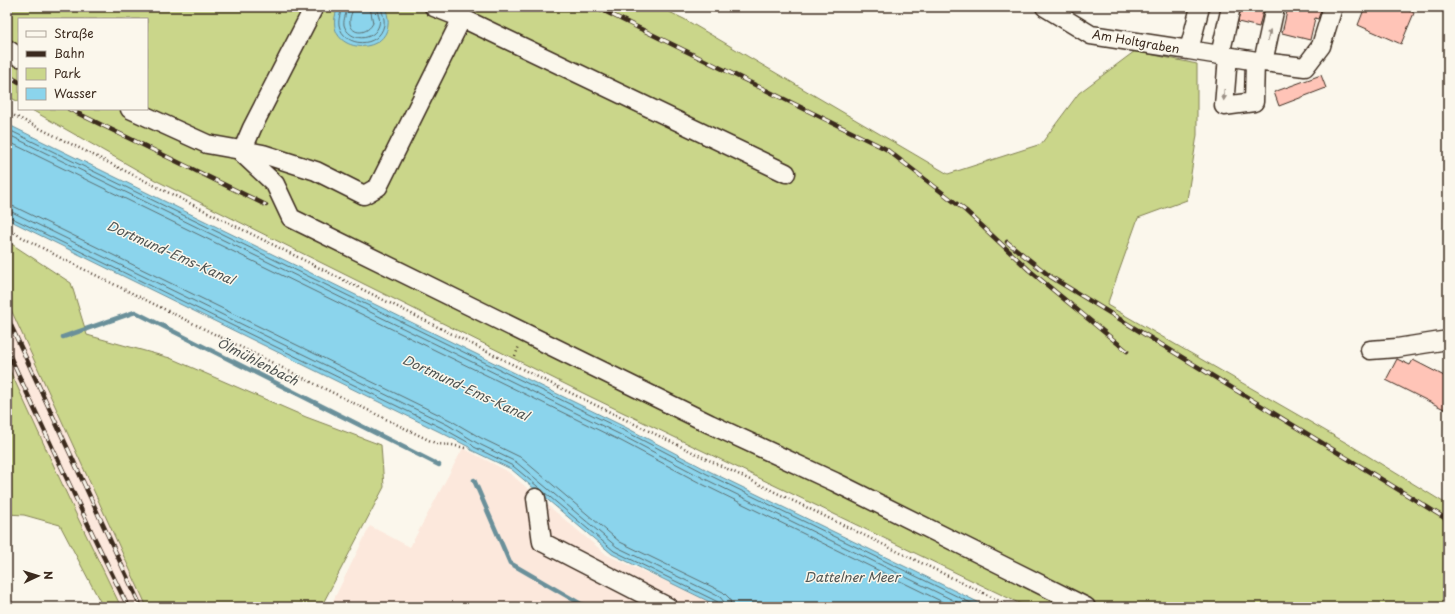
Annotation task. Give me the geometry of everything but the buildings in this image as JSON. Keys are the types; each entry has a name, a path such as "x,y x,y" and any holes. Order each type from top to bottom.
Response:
{"street":[{"path":"314,7 243,149 243,154 275,184 291,218 710,424 835,482 1086,607"},
{"path":"434,7 462,18 786,173"},
{"name":"Am Holtgraben","path":"1054,9 1091,35 1189,50 1200,7"},
{"path":"1231,7 1224,55 1224,106 1254,102 1259,61 1275,7"},
{"path":"1189,50 1305,67 1322,46 1333,7"},
{"path":"132,110 207,144 243,149 263,154 316,172 364,195 378,187 462,18"},
{"path":"7,49 18,56"},
{"path":"1370,350 1397,348 1448,340"},
{"path":"536,498 542,542 668,607"}],"path":[{"path":"7,112 548,382 1012,607"},
{"path":"7,230 415,434 437,444 465,448"}],"shaded area":[{"path":"7,301 147,607 121,607 75,512 7,364"},
{"path":"463,448 507,471 607,555 720,607 330,607 370,526 410,547"}],"green space":[{"path":"7,7 659,7 684,19 948,174 1041,144 1079,93 1135,51 1197,64 1197,135 1187,200 1138,218 1107,305 1350,445 1448,505 1448,607 1027,607 591,397 155,180 32,110 148,110 148,18 18,18 18,102 7,96"},
{"path":"7,241 71,283 87,335 170,358 306,417 381,445 384,487 321,607 147,607 7,301"},
{"path":"7,364 75,512 121,607 103,607 60,525 24,515 7,514"}],"water":[{"path":"338,7 385,7 388,24 383,37 374,44 361,46 349,44 339,36 335,24"},
{"path":"7,124 627,428 709,471 988,607 720,607 612,554 511,469 471,450 469,447 444,434 7,219"}],"waterway":[{"name":"Ölmühlenbach","path":"63,337 135,312 439,465"},
{"name":"Ölmühlenbach","path":"474,480 510,563 586,607"}],"railway":[{"path":"596,7 886,149 966,211 1029,270 1127,351"},
{"path":"7,75 18,81"},
{"path":"71,110 266,205"},
{"path":"1007,242 1051,277 1448,520"},
{"path":"7,317 141,607"},
{"path":"7,350 128,607"}],"water label":[{"name":"Dortmund-Ems-Kanal","path":"171,252"},
{"name":"Dortmund-Ems-Kanal","path":"466,387"},
{"name":"Dattelner Meer","path":"852,576"}]}
